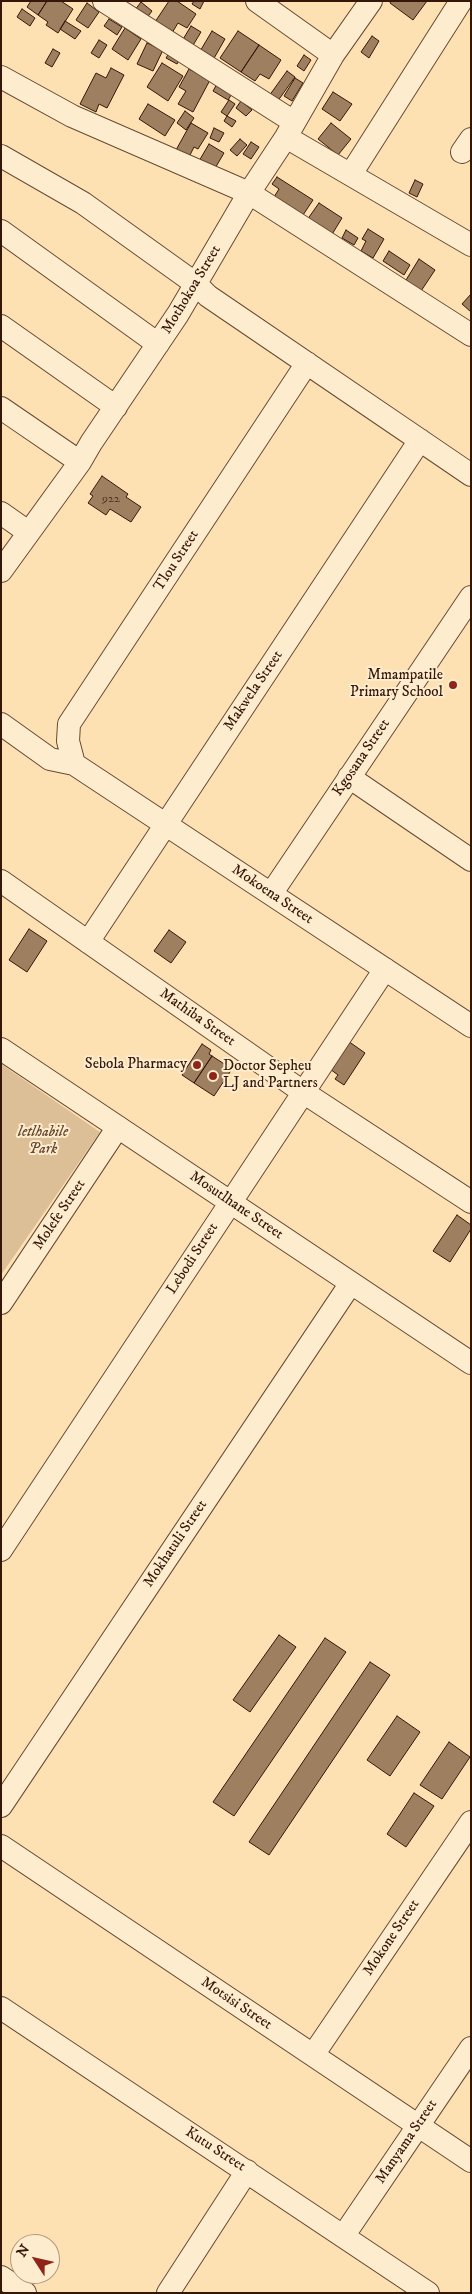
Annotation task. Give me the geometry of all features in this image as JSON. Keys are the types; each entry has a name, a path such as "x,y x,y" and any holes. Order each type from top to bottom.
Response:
{"street":[{"path":"104,1 290,129 351,174 471,245"},
{"path":"257,1 333,55"},
{"path":"351,174 461,1"},
{"name":"Mothokoa Street","path":"1,571 80,462 158,344 366,3"},
{"path":"1,77 72,116 250,193 471,335"},
{"path":"1,156 84,203 196,284 208,296 471,475"},
{"path":"1,231 158,344"},
{"path":"1,326 116,407"},
{"name":"Tlou Street","path":"74,764 68,741 69,724 307,363"},
{"path":"1,408 80,462"},
{"name":"Makwela Street","path":"88,942 420,440"},
{"path":"1,513 28,532"},
{"name":"Kgosana Street","path":"271,894 471,597"},
{"path":"1,724 50,759 74,764"},
{"name":"Mokoena Street","path":"74,764 471,1026"},
{"path":"349,777 471,860"},
{"name":"Mathiba Street","path":"1,881 303,1092 471,1202"},
{"name":"Lebodi Street","path":"1,1550 385,969"},
{"name":"Mosutlhane Street","path":"1,1049 471,1363"},
{"name":"Molefe Street","path":"1,1303 118,1127"},
{"name":"Mokhatuli Street","path":"1,1806 350,1282"},
{"name":"Mokone Street","path":"313,2055 471,1822"},
{"name":"Motsisi Street","path":"1,1846 471,2161"},
{"name":"Kutu Street","path":"1,2008 344,2235 428,2293"},
{"name":"Manyama Street","path":"344,2235 471,2048"},
{"path":"168,2293 247,2171"},
{"path":"1,2277 25,2293"}],"green space":[{"name":"letlhabile Park","path":"1,1064 100,1132 1,1275"}],"building":[{"path":"31,1 47,1 38,15 27,7"},
{"path":"47,1 61,1 73,9 58,33 46,25 48,22 38,15"},
{"path":"169,1 177,1 196,14 187,28 178,23 172,33 155,22"},
{"path":"194,1 204,1 200,9 192,4"},
{"path":"391,1 427,1 413,20 390,3"},
{"path":"141,2 152,11 146,19 135,10"},
{"path":"87,3 99,12 88,28 76,20"},
{"path":"22,9 35,18 30,26 17,17"},
{"path":"109,19 122,27 117,35 104,26"},
{"path":"65,21 81,31 75,39 60,29"},
{"path":"191,26 201,32 192,47 182,41"},
{"path":"125,28 141,39 128,60 112,49"},
{"path":"212,31 225,39 213,60 199,53"},
{"path":"238,31 259,45 241,72 220,58"},
{"path":"372,36 379,41 369,58 361,52"},
{"path":"99,40 107,45 99,58 91,53"},
{"path":"147,43 163,50 153,71 137,64"},
{"path":"259,45 281,60 269,79 260,74 255,81 241,72"},
{"path":"53,49 60,53 52,67 45,63"},
{"path":"171,50 181,57 177,64 166,58"},
{"path":"304,55 311,60 304,71 297,66"},
{"path":"162,63 183,76 168,101 147,87"},
{"path":"111,68 124,75 107,108 99,104 96,112 80,104 96,73 106,78"},
{"path":"189,69 210,80 193,112 178,104 186,91 179,87"},
{"path":"287,71 295,77 277,102 269,96"},
{"path":"295,78 303,83 292,101 284,96"},
{"path":"218,82 233,92 228,100 213,91"},
{"path":"333,92 352,104 340,121 322,109"},
{"path":"229,100 235,104 227,116 221,112"},
{"path":"241,101 252,110 246,116 236,108"},
{"path":"148,104 175,120 165,136 139,119"},
{"path":"185,111 194,118 186,130 177,123"},
{"path":"227,116 236,121 232,127 224,121"},
{"path":"191,123 208,133 198,149 194,147 189,157 176,150"},
{"path":"331,123 351,139 338,155 318,139"},
{"path":"214,128 224,133 219,142 210,138"},
{"path":"240,139 247,145 237,156 230,150"},
{"path":"251,142 259,147 251,159 243,154"},
{"path":"209,144 224,153 214,170 199,161"},
{"path":"277,177 313,200 303,215 274,197 279,189 272,184"},
{"path":"415,180 423,184 417,197 409,193"},
{"path":"319,203 342,218 331,236 307,220"},
{"path":"368,229 384,239 373,258 361,251 366,241 362,239"},
{"path":"346,230 358,238 354,245 342,238"},
{"path":"389,251 410,265 404,275 383,261"},
{"path":"419,259 435,270 421,291 406,280"},
{"path":"471,294 471,312 462,304"},
{"path":"102,476 128,494 126,497 141,507 131,522 110,509 106,515 88,503 93,496 90,494"},
{"path":"29,929 47,941 27,972 9,960"},
{"path":"169,930 186,942 171,963 154,951"},
{"path":"348,1041 365,1053 344,1085 335,1079 338,1075 330,1069"},
{"name":"Sebola Pharmacy","path":"202,1044 211,1050 209,1054 212,1056 194,1083 182,1075"},
{"name":"Doctor Sepheu LJ and Partners","path":"212,1056 232,1069 214,1096 194,1083"},
{"path":"457,1215 471,1225 471,1229 450,1262 433,1251"},
{"path":"279,1635 296,1647 250,1712 233,1700"},
{"path":"325,1638 346,1652 234,1816 213,1802"},
{"path":"370,1662 390,1675 269,1855 249,1842"},
{"path":"397,1716 420,1732 390,1776 367,1760"},
{"path":"449,1742 470,1757 442,1799 420,1785"},
{"path":"414,1793 434,1806 406,1847 387,1834"}],"place":[{"name":"Mmampatile Primary School","path":"453,685"},
{"name":"Sebola Pharmacy","path":"197,1065"},
{"name":"Doctor Sepheu LJ and Partners","path":"213,1076"}]}
